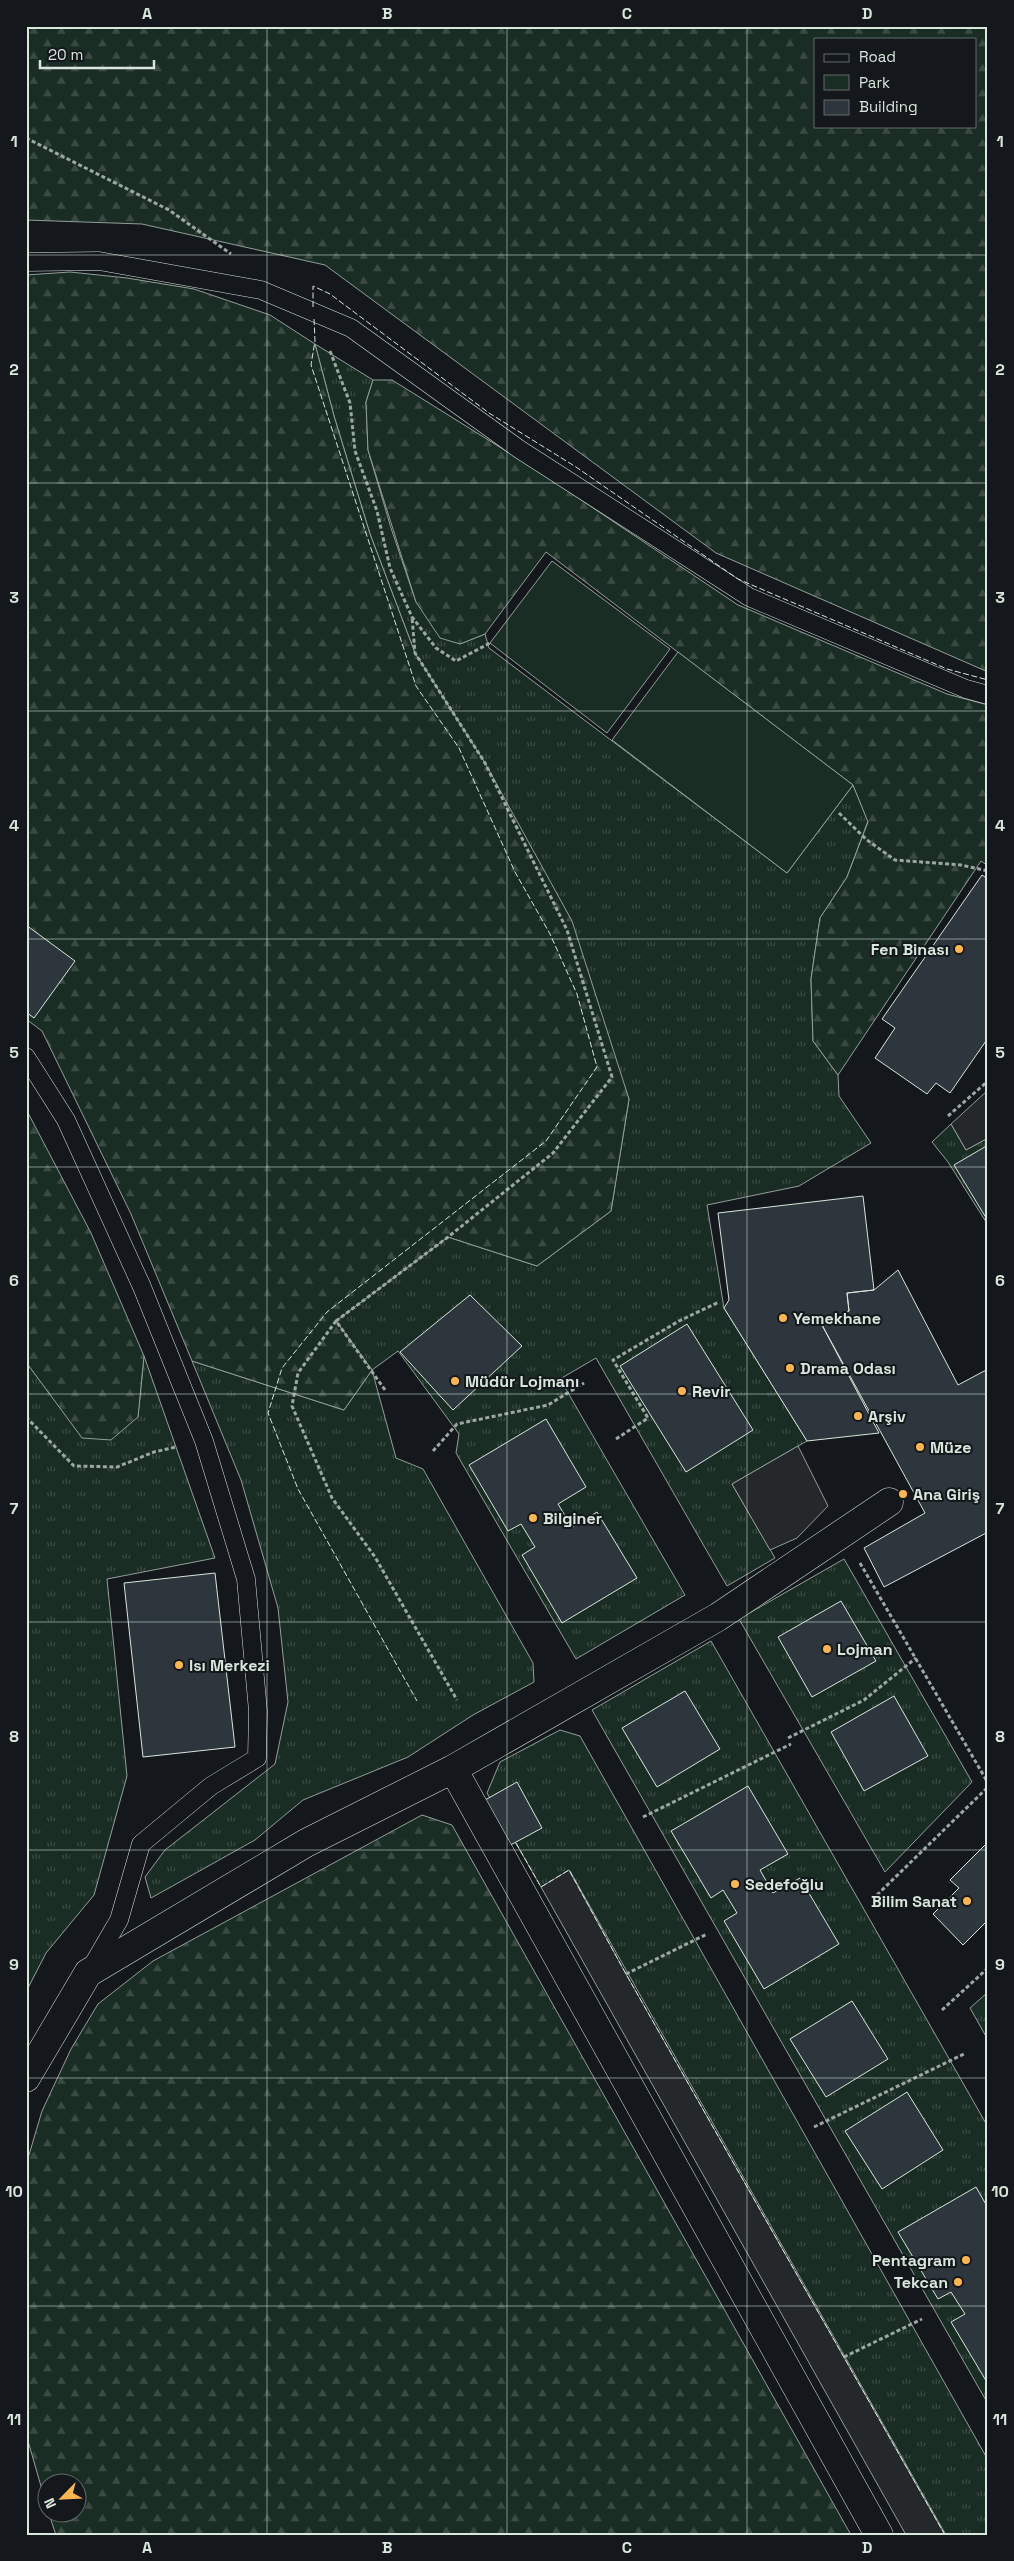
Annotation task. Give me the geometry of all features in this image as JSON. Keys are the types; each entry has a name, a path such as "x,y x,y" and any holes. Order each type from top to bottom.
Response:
{"street":[{"path":"26,2078 88,1973 306,1843 453,1769 718,1617 889,1502"},
{"path":"453,1769 878,2535"}],"lane":[{"path":"26,262 99,261 261,290 351,328 519,449 749,597 966,689 988,695"},
{"path":"26,1057 66,1120 74,1137 142,1287 204,1441 246,1579 258,1711 257,1758 211,1786 141,1844 119,1920 88,1973"}],"path":[{"path":"26,138 169,210 234,256"},
{"path":"315,312 350,403 355,451 377,511 390,568 412,617 436,648 456,661 490,643"},
{"path":"412,617 415,653 485,763 567,930 612,1077 554,1154 336,1321 298,1373 292,1406 332,1498 375,1557 457,1700"},
{"path":"838,813 867,840 895,860 961,865 988,871"},
{"path":"948,1116 988,1081"},
{"path":"616,1439 648,1418 613,1360 719,1302"},
{"path":"336,1321 385,1390"},
{"path":"433,1451 457,1424 548,1405 584,1384"},
{"path":"26,1417 74,1466 117,1467 154,1452 204,1441"},
{"path":"843,1533 988,1785 877,1895"},
{"path":"788,1738 864,1700 916,1658"},
{"path":"643,1818 791,1744"},
{"path":"626,1974 707,1934"},
{"path":"942,2010 988,1968"},
{"path":"814,2127 966,2053"},
{"path":"844,2356 922,2319"}],"green space":[{"path":"26,26 988,26 988,672 716,553 325,265 142,224 26,220"},
{"path":"70,272 127,278 194,289 270,315 315,344 334,416 370,534 415,653 485,763 572,921 629,1099 611,1211 537,1266 448,1237 336,1321 372,1370 344,1410 192,1361 131,1214 42,1031 26,1019 26,275"},
{"path":"315,344 373,380 366,402 368,450 391,528 416,602 460,644 485,634 489,648 787,873 853,785 868,821 847,877 820,918 811,979 813,1041 838,1075 839,1096 871,1143 799,1186 707,1205 724,1308 807,1441 732,1484 775,1558 727,1586 596,1358 560,1379 685,1595 576,1659 456,1453 459,1434 398,1351 372,1370 336,1321 448,1237 537,1266 611,1211 629,1099 485,763 415,653 370,534 334,416"},
{"path":"373,380 392,380 535,469 738,605 947,694 988,705 988,866 981,861 838,1075 813,1041 811,979 820,918 847,877 868,822 853,785 546,552 485,634 460,644 440,638 416,602 368,450 366,402"},
{"path":"552,561 670,649 607,733 490,643"},
{"path":"678,652 853,785 787,873 612,740"},
{"path":"26,1109 91,1233 144,1356 138,1417 111,1440 82,1438 26,1362"},
{"path":"951,1124 966,1150 988,1138 988,1225 948,1162 932,1142"},
{"path":"144,1356 215,1558 107,1579 127,1776 94,1895 46,1953 26,1992 26,1362 82,1437 138,1417"},
{"path":"192,1361 344,1410 372,1370 396,1458 423,1469 533,1663 534,1682 473,1715 408,1757 303,1800 255,1840 151,1898 145,1877 165,1850 275,1764 288,1702 278,1608 241,1480"},
{"path":"844,1559 972,1782 885,1872 739,1619"},
{"path":"711,1641 988,2127 988,2404 592,1710"},
{"path":"560,1730 580,1736 988,2460 988,2535 946,2535 570,1871 541,1887 487,1793 500,1762"},
{"path":"422,1815 452,1825 851,2535 56,2535 52,2524 88,2524 88,2474 38,2474 38,2476 26,2434 26,2165 42,2111 71,2049 98,2004 153,1961"},
{"path":"988,1992 988,2040 970,2008"}],"shaded area":[{"path":"988,1090 988,1138 966,1150 951,1124"},
{"path":"798,1446 828,1506 797,1538 770,1550 732,1484"},
{"path":"569,1870 626,1974 945,2535 906,2535 541,1887"}],"building":[{"name":"Fen Binası","path":"982,875 988,879 988,1038 950,1093 936,1083 927,1094 875,1058 895,1028 882,1019"},
{"path":"26,925 75,961 34,1018 26,1012"},
{"path":"988,1145 988,1221 954,1165"},
{"name":"Yemekhane","path":"863,1196 874,1290 847,1293 849,1311 822,1325 879,1433 807,1441 724,1308 729,1300 718,1213"},
{"path":"898,1270 958,1385 988,1369 988,1532 884,1587 864,1548 925,1513 822,1325 849,1311 847,1293 874,1290"},
{"name":"Müdür Lojmanı","path":"470,1295 522,1346 453,1410 400,1352"},
{"name":"Revir","path":"687,1324 753,1430 686,1472 620,1366"},
{"name":"Bilginer","path":"546,1419 586,1487 558,1504 572,1527 597,1512 637,1578 562,1623 522,1555 535,1547 521,1524 508,1531 469,1465"},
{"name":"Isı Merkezi","path":"215,1573 235,1747 143,1757 124,1583"},
{"name":"Lojman","path":"841,1601 876,1661 812,1697 778,1637"},
{"path":"685,1691 720,1749 657,1787 622,1728"},
{"name":"Lojman","path":"894,1696 928,1756 864,1791 831,1732"},
{"path":"517,1782 542,1828 503,1849 478,1804"},
{"name":"Sedefoğlu","path":"748,1786 788,1854 760,1870 773,1893 800,1878 839,1944 764,1989 724,1921 737,1913 723,1890 711,1898 671,1831"},
{"name":"Bilim Sanat","path":"988,1842 988,1920 963,1945 933,1914 959,1888 950,1880"},
{"path":"852,2001 888,2059 826,2097 790,2039"},
{"path":"907,2092 943,2150 882,2189 845,2131"},
{"name":"Tekcan","path":"976,2187 988,2208 988,2384 951,2322 965,2314 951,2292 938,2299 898,2232"}],"fence":[{"path":"313,307 313,286 330,294 489,413 576,467 738,579 947,669 988,680"},
{"path":"314,319 315,341 311,365 416,686 459,748 515,872 550,934 577,994 597,1067 546,1141 327,1312 282,1368 268,1413 298,1489 417,1701"},
{"path":"516,1843 541,1887 569,1870 626,1974 945,2535"}],"place":[{"name":"Fen Binası","path":"959,949"},
{"name":"Yemekhane","path":"783,1318"},
{"name":"Drama Odası","path":"790,1368"},
{"name":"Müdür Lojmanı","path":"455,1381"},
{"name":"Revir","path":"682,1391"},
{"name":"Arşiv","path":"858,1416"},
{"name":"Müze","path":"920,1447"},
{"name":"Ana Giriş","path":"903,1494"},
{"name":"Bilginer","path":"533,1518"},
{"name":"Lojman","path":"827,1649"},
{"name":"Isı Merkezi","path":"179,1665"},
{"name":"Sedefoğlu","path":"735,1884"},
{"name":"Bilim Sanat","path":"967,1901"},
{"name":"Pentagram","path":"966,2260"},
{"name":"Tekcan","path":"958,2282"}]}
